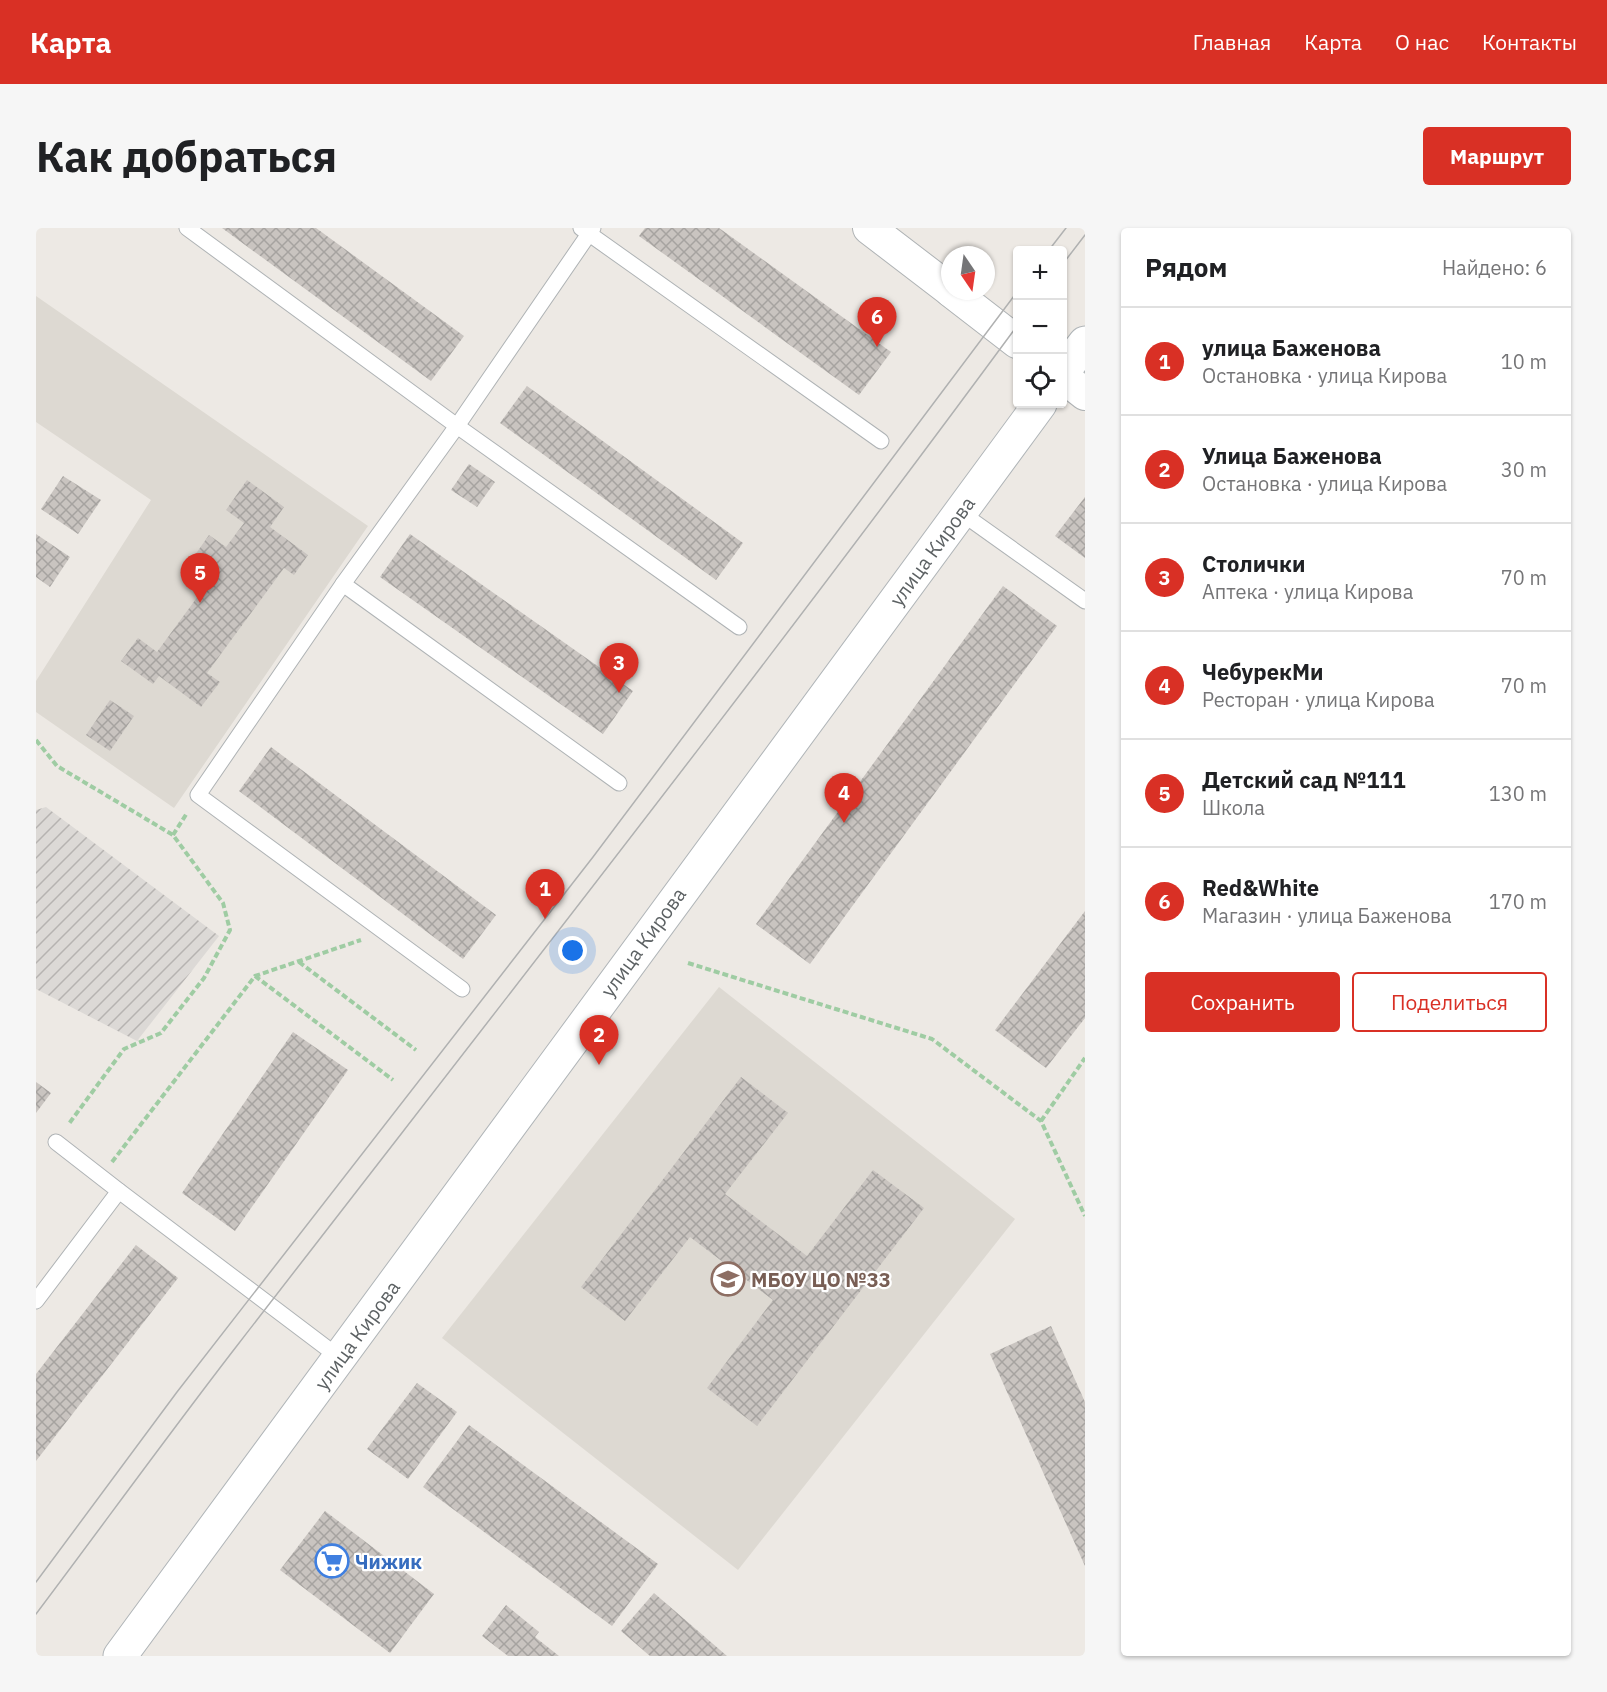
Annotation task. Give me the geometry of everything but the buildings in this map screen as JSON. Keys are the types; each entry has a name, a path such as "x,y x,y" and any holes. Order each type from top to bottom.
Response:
{"street":[{"path":"869,228 941,284"},
{"path":"962,300 1013,339"},
{"path":"1067,368 1085,343"},
{"path":"1067,379 1085,394"},
{"name":"улица Кирова","path":"120,1656 1037,408"}],"lane":[{"path":"187,228 457,426 739,627"},
{"path":"462,989 198,795 343,584 457,426 588,230 881,441"},
{"path":"960,512 1085,602"},
{"path":"343,584 619,783"},
{"path":"56,1142 340,1358"},
{"path":"36,1301 119,1191"}],"path":[{"path":"36,740 57,766 173,835 223,903 230,930 204,978 161,1033 124,1049 56,1142"},
{"path":"173,835 198,795"},
{"path":"100,1177 255,976 384,932"},
{"path":"298,961 416,1050"},
{"path":"688,963 932,1039 1041,1121 1085,1216"},
{"path":"255,976 393,1080"},
{"path":"1041,1121 1085,1058"}],"shaded area":[{"path":"36,296 368,526 174,808 36,712 36,681 151,500 36,422"},
{"path":"46,807 219,936 137,1041 36,989 36,810"},
{"name":"МБОУ ЦО №33","path":"719,987 1015,1219 738,1570 442,1338"}],"tram line":[{"path":"1052,246 1066,228"},
{"path":"1067,258 1085,235"},
{"path":"36,1582 177,1392 593,857 1013,297"},
{"path":"36,1614 211,1380 727,711 1013,331"}],"place":[{"name":"Red&White","path":"877,347"},
{"name":"Детский сад №111","path":"200,603"},
{"name":"Столички","path":"619,693"},
{"name":"ЧебурекМи","path":"844,823"},
{"name":"улица Баженова","path":"545,919"},
{"name":"Улица Баженова","path":"599,1065"},
{"name":"МБОУ ЦО №33","path":"728,1279"},
{"name":"Чижик","path":"332,1561"}]}
